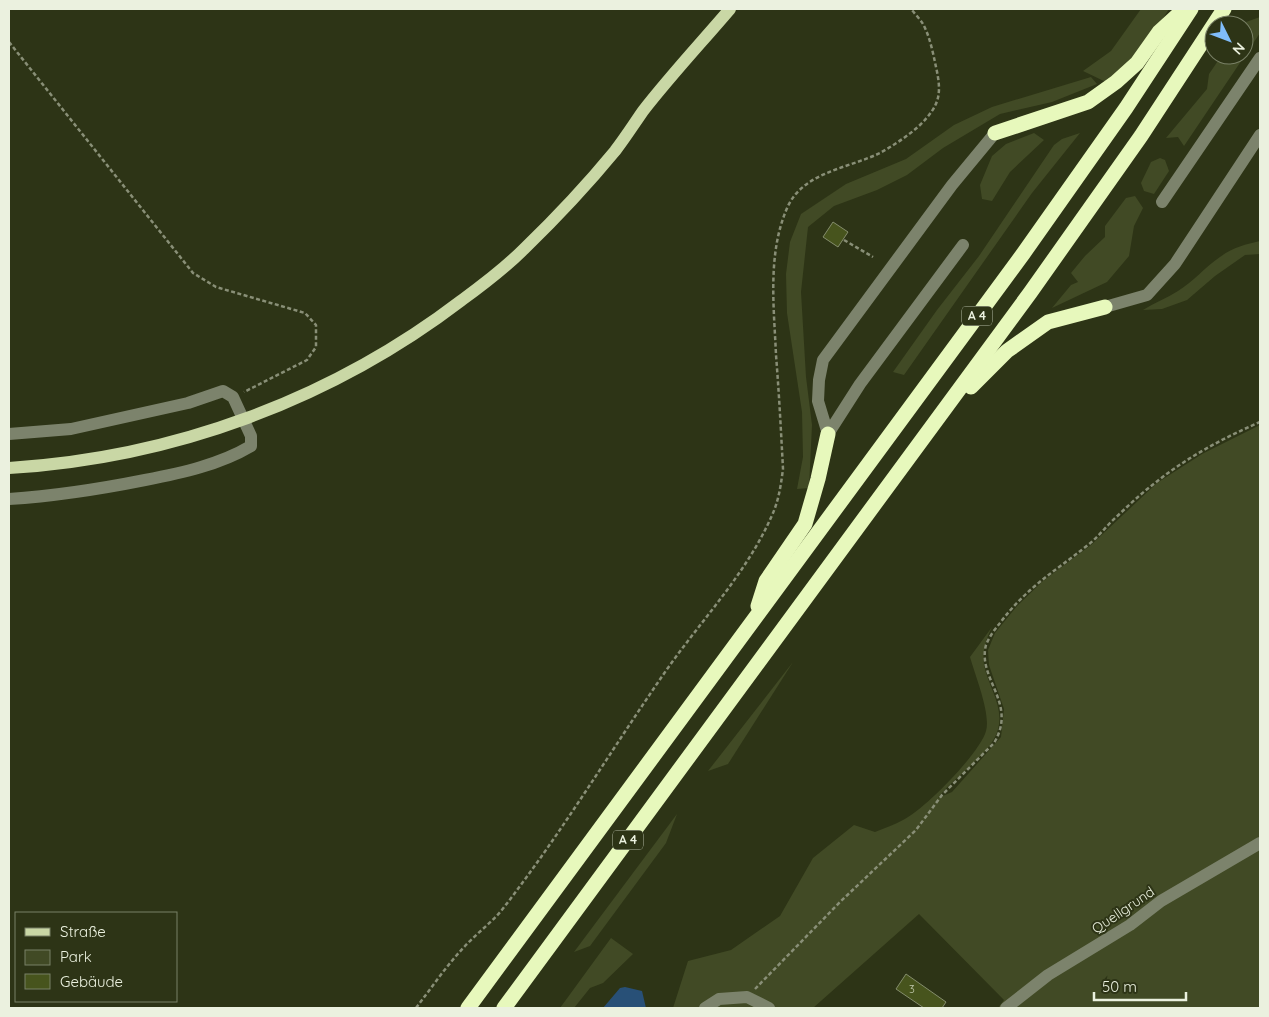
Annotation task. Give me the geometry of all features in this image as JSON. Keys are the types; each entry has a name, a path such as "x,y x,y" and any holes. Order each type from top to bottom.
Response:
{"highway":[{"path":"995,133 1088,102 1116,82 1136,63 1160,32 1185,9"},
{"name":"A 4","path":"468,1008 1023,254 1126,108 1191,9"},
{"name":"A 4","path":"504,1008 940,418 1142,136 1224,9"},
{"path":"940,418 1007,352 1048,322 1105,307"},
{"path":"754,617 766,581 805,524 828,434"}],"main road":[{"path":"9,468 80,462 121,454 167,444 244,421 331,383 390,351 441,317 516,257 573,199 610,157 644,110 730,9"}],"street":[{"path":"1162,202 1260,58"},
{"path":"828,434 818,401 819,380 823,360 952,185 995,133"},
{"path":"1105,307 1147,296 1163,279 1175,264 1260,135"},
{"path":"828,434 860,384 962,245"},
{"path":"9,434 71,430 188,403 223,391 233,397 252,436 251,446 242,451 189,471 53,496 9,498"},
{"name":"Quellgrund","path":"1006,1008 1048,974 1130,925 1161,901 1260,843"},
{"path":"705,1008 719,999 747,997 769,1008"}],"path":[{"path":"416,1008 466,946 504,908 567,822 663,674 726,594 770,520 780,490 783,469 773,304 775,248 781,222 788,204 801,186 818,177 880,152 910,134 930,114 939,99 940,82 932,48 923,24 912,9"},
{"path":"9,42 193,273 216,287 305,312 316,325 316,347 307,360 233,397"},
{"path":"844,240 873,257"},
{"path":"747,997 840,902 916,830 942,795 994,744 999,736 1002,712 986,662 986,646 992,633 1014,604 1037,583 1090,544 1155,482 1204,450 1260,422"}],"green space":[{"path":"1141,9 1169,9 1148,41 1108,83 1083,71 1111,51"},
{"path":"1260,17 1260,33 1254,42 1254,19"},
{"path":"1215,65 1238,65 1184,146 1178,137 1166,138 1207,89 1209,74"},
{"path":"1091,77 1097,84 1052,102 1000,114 943,148 907,175 877,190 834,206 808,227 801,292 806,377 812,425 809,488 797,489 803,457 802,412 787,313 786,274 790,242 801,214 846,184 906,159 954,125 992,107"},
{"path":"1034,133 1044,140 1010,172 992,201 982,199 980,185 992,156 1006,144"},
{"path":"1080,133 1032,193 904,375 893,372 937,310 979,256 1054,145 1062,139"},
{"path":"1160,158 1165,160 1169,171 1154,194 1144,191 1141,183 1151,162"},
{"path":"1135,196 1143,208 1134,226 1129,256 1107,282 1052,308 1071,285 1078,282 1071,273 1105,237 1105,226 1126,198"},
{"path":"1260,241 1260,254 1245,255 1215,276 1187,300 1162,309 1143,310 1174,294 1229,251"},
{"path":"1260,425 1260,1008 998,1008 1004,1000 919,914 813,1008 673,1008 688,961 731,950 780,916 813,858 854,825 875,832 903,820 924,805 963,766 982,741 987,724 979,684 970,657 992,627 985,645 984,665 999,710 998,729 994,739 982,755 951,783 938,798 952,792 1001,737 1004,709 989,665 988,650 995,633 1017,606 1043,581 1091,545 1157,483 1202,454"},
{"path":"793,662 728,764 708,771"},
{"path":"677,814 666,843 590,946 574,952"},
{"path":"611,938 633,954 603,983 590,988 574,1008 560,1008"}],"water":[{"path":"625,987 642,991 646,1008 603,1008 620,988"}],"building":[{"path":"833,222 848,232 838,247 823,237"},
{"path":"906,974 946,1002 942,1008 924,1008 896,989"}]}
